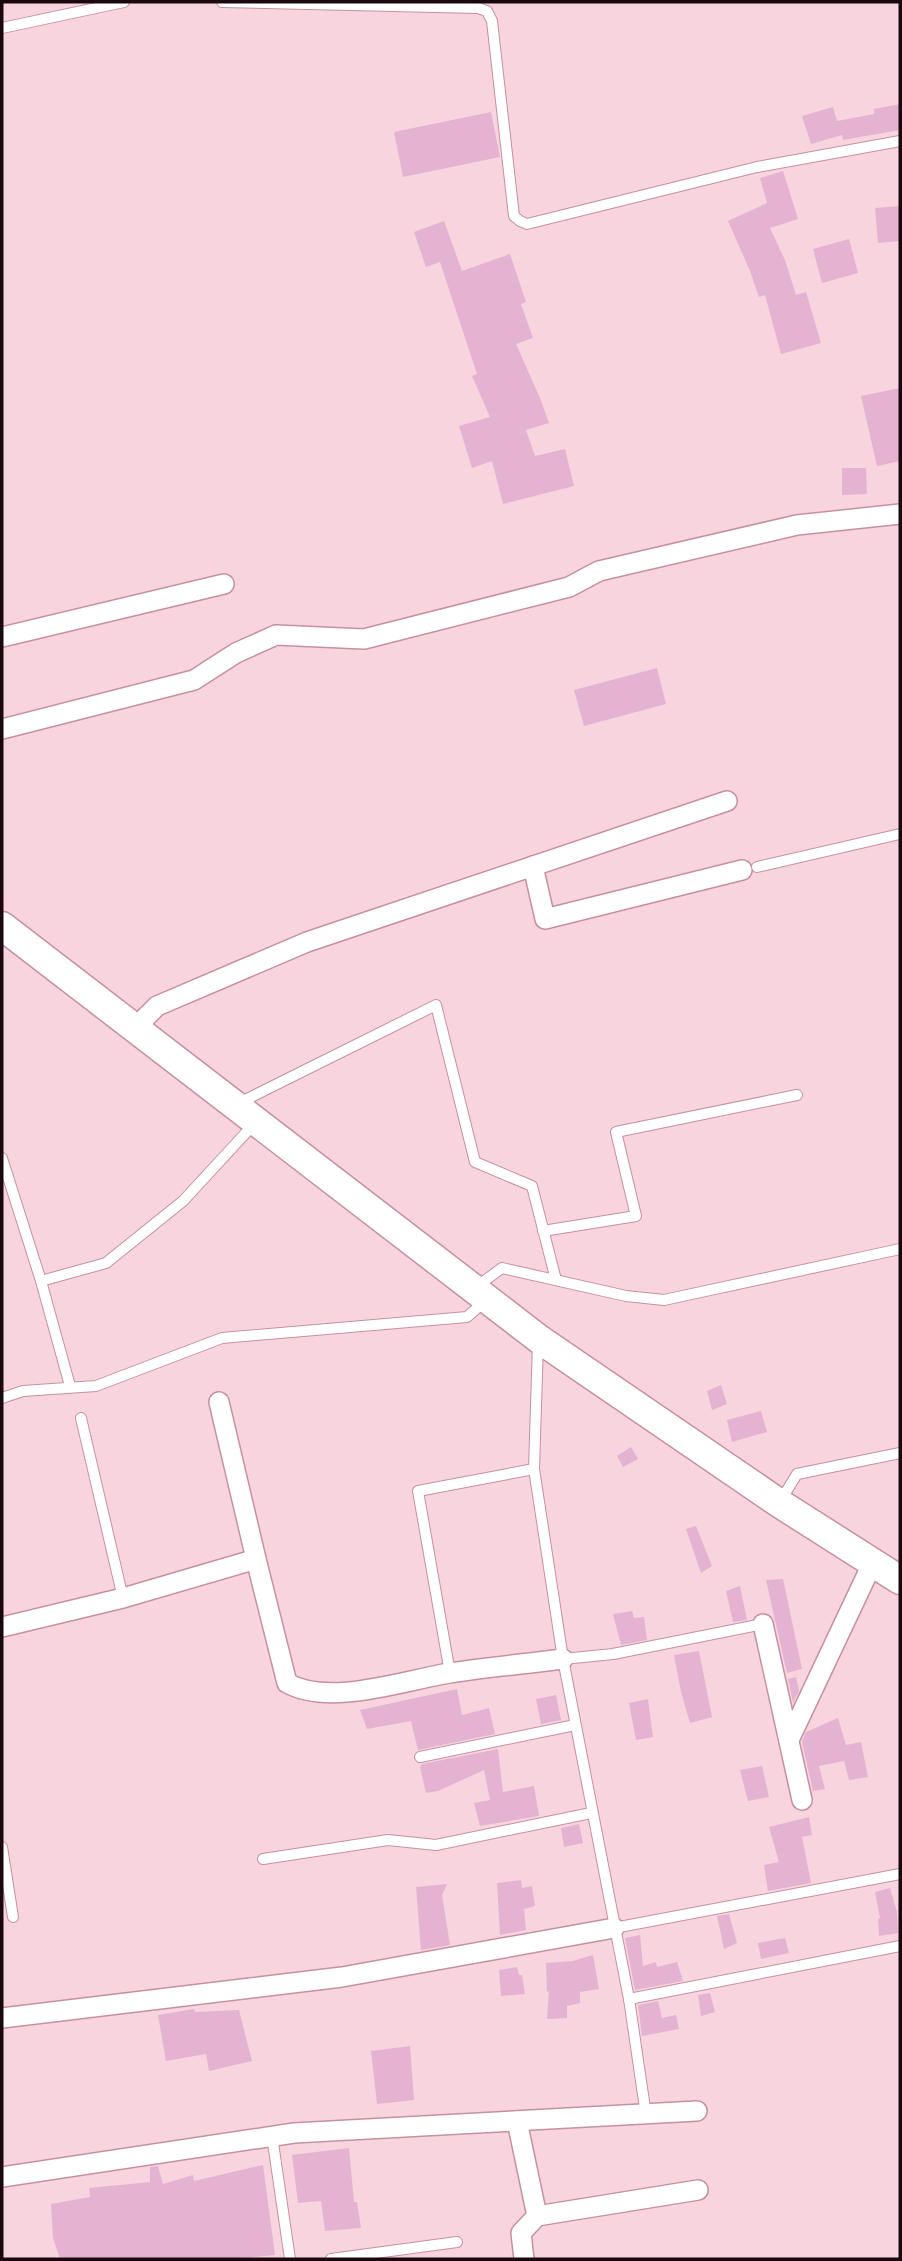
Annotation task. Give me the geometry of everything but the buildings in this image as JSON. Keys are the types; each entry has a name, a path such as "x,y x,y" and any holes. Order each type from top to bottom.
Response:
{"main road":[{"path":"2,926 538,1339 779,1503 900,1580"}],"street":[{"path":"2,729 194,680 236,653 276,635 364,639 569,587 599,571 797,525 900,514"},
{"path":"2,637 224,584"},
{"path":"135,1028 157,1006 307,942 727,801"},
{"path":"533,866 545,919 750,868"},
{"path":"219,1402 287,1683 300,1690 351,1693 450,1673 563,1659"},
{"path":"2,1627 123,1598 256,1559"},
{"path":"789,1740 873,1562"},
{"path":"763,1624 802,1800"},
{"path":"2,2018 342,1977 614,1928"},
{"path":"2,2177 294,2133 697,2111"},
{"path":"517,2121 537,2216"},
{"path":"524,2259 521,2233 537,2216 698,2190"}],"lane":[{"path":"2,28 124,2"},
{"path":"222,2 478,8 487,11 492,21 514,216 527,224 757,167 900,142"},
{"path":"750,868 900,834"},
{"path":"41,1281 106,1263 183,1201 246,1113 436,1005 475,1162 532,1186 556,1280"},
{"path":"543,1231 636,1216 616,1132 797,1095"},
{"path":"2,1158 41,1281 70,1386"},
{"path":"2,1398 23,1391 96,1386 222,1338 467,1317 480,1294 502,1268 626,1296 664,1300 900,1249"},
{"path":"538,1339 534,1469 563,1659 629,1999 646,2115"},
{"path":"81,1418 123,1598"},
{"path":"779,1503 797,1474 900,1453"},
{"path":"450,1673 418,1491 534,1469"},
{"path":"563,1659 613,1654 763,1624"},
{"path":"420,1757 575,1725"},
{"path":"263,1859 388,1840 436,1844 592,1812"},
{"path":"2,1847 13,1917"},
{"path":"614,1928 900,1874"},
{"path":"629,1999 900,1947"},
{"path":"272,2136 290,2259"},
{"path":"331,2259 457,2242"}]}
